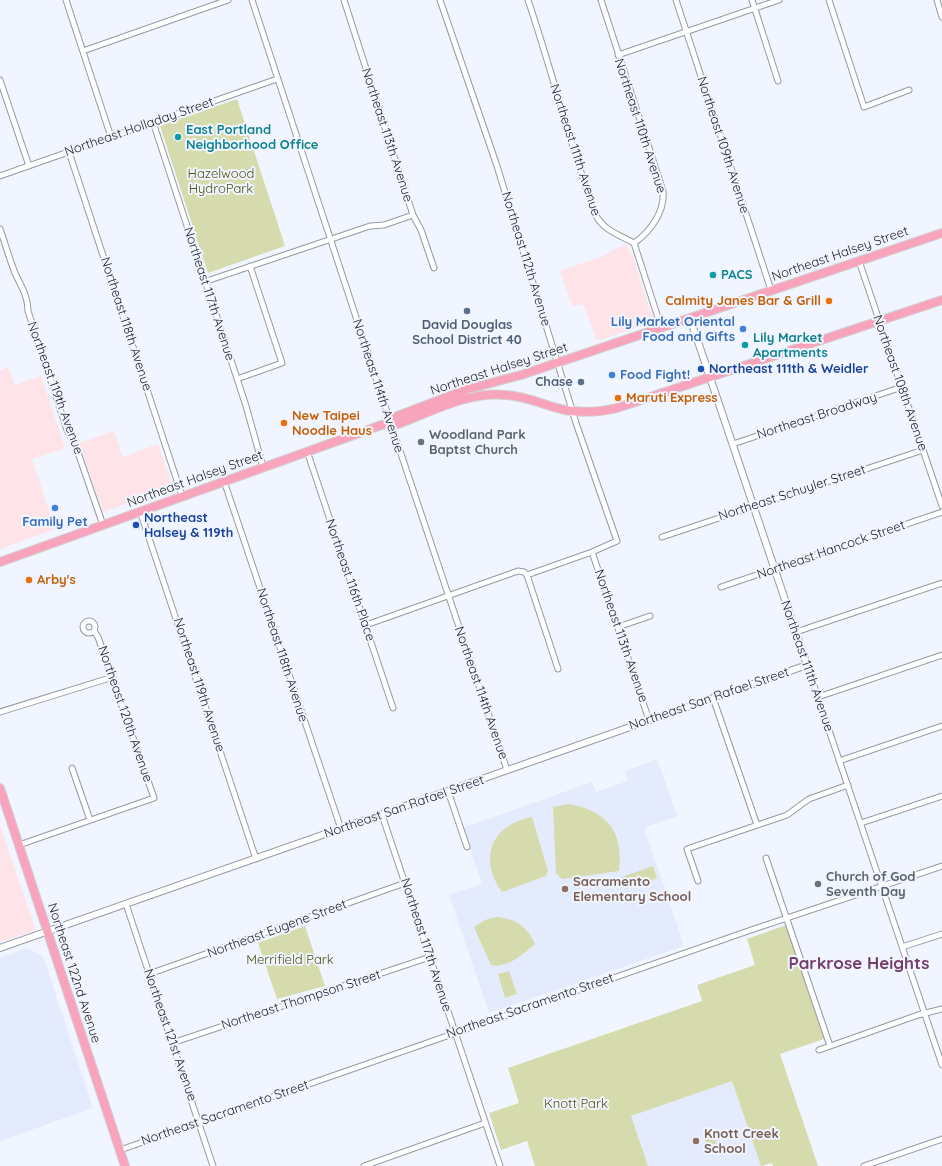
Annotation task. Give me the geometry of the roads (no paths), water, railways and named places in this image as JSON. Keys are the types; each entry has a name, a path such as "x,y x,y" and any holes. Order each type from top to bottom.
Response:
{"main road":[{"name":"Northeast Halsey Street","path":"0,562 390,422 395,417 462,391 522,375 942,233"},
{"path":"390,422 398,424 467,398 494,394 518,396 574,411 603,411 617,408 942,300"},
{"name":"Northeast 122nd Avenue","path":"0,788 125,1166"}],"street":[{"path":"66,0 111,137"},
{"path":"83,51 228,0"},
{"name":"Northeast 114th Avenue","path":"252,0 390,422 507,770"},
{"name":"Northeast 113th Avenue","path":"344,0 413,215 421,230 434,268"},
{"name":"Northeast 112th Avenue","path":"440,0 497,166 557,363 617,541 592,552"},
{"name":"Northeast 111th Avenue","path":"528,0 546,55 558,102 594,214 600,224 607,231 634,244"},
{"name":"Northeast 110th Avenue","path":"600,0 663,191 664,200 662,210 656,220 634,244"},
{"name":"Northeast 109th Avenue","path":"676,0 771,290"},
{"path":"752,0 778,81"},
{"path":"618,55 779,0"},
{"path":"829,0 864,107 909,90"},
{"path":"936,0 942,17"},
{"name":"Northeast Holladay Street","path":"0,176 278,78"},
{"path":"0,80 29,166"},
{"name":"Northeast 117th Avenue","path":"153,122 263,467"},
{"name":"Northeast 118th Avenue","path":"69,152 182,496"},
{"path":"204,282 370,226 384,225 413,215"},
{"name":"Northeast 119th Avenue","path":"0,229 16,275 21,282 28,302 28,311 67,430 75,444 103,525"},
{"path":"634,244 661,327"},
{"name":"Northeast 108th Avenue","path":"859,261 942,506"},
{"path":"236,379 282,363 250,266"},
{"name":"Northeast 111th Avenue","path":"690,318 942,1065"},
{"name":"Northeast Broadway","path":"732,444 902,387"},
{"name":"Northeast Schuyler Street","path":"662,537 923,450"},
{"name":"Northeast 116th Place","path":"307,451 393,708"},
{"name":"Northeast 118th Avenue","path":"224,481 341,829"},
{"name":"Northeast 119th Avenue","path":"140,511 256,859"},
{"name":"Northeast Hancock Street","path":"721,587 942,512"},
{"path":"527,575 592,552"},
{"name":"Northeast 113th Avenue","path":"592,552 650,720"},
{"path":"366,625 518,571 524,572 527,575 558,670"},
{"path":"796,632 942,583"},
{"path":"618,627 650,616"},
{"name":"Northeast 120th Avenue","path":"90,820 154,798 113,677 98,637 94,631"},
{"path":"818,697 942,655"},
{"name":"Northeast San Rafael Street","path":"0,948 807,665"},
{"path":"0,712 113,677"},
{"path":"713,698 757,825"},
{"path":"839,761 942,726"},
{"path":"19,845 90,820 72,768"},
{"path":"698,881 687,849 787,815 809,799 848,786"},
{"path":"448,792 467,847"},
{"path":"860,824 942,796"},
{"name":"Northeast 117th Avenue","path":"382,815 500,1166"},
{"path":"766,858 830,1046"},
{"name":"Northeast Sacramento Street","path":"120,1150 455,1032 942,866"},
{"name":"Northeast Eugene Street","path":"149,974 405,883"},
{"name":"Northeast 121st Avenue","path":"126,904 213,1166"},
{"path":"902,947 942,934"},
{"name":"Northeast Thompson Street","path":"172,1043 430,957"},
{"path":"819,1050 942,1009"},
{"path":"364,1166 485,1123"},
{"path":"864,1166 942,1139"}],"place":[{"name":"East Portland Neighborhood Office","path":"178,137"},
{"name":"PACS","path":"713,275"},
{"name":"Calmity Janes Bar & Grill","path":"829,301"},
{"name":"David Douglas School District 40","path":"467,311"},
{"name":"Lily Market Oriental Food and Gifts","path":"743,329"},
{"name":"Lily Market Apartments","path":"745,345"},
{"name":"Northeast 111th & Weidler","path":"701,369"},
{"name":"Food Fight!","path":"612,375"},
{"name":"Chase","path":"581,382"},
{"name":"Maruti Express","path":"618,398"},
{"name":"New Taipei Noodle Haus","path":"284,423"},
{"name":"Woodland Park Baptst Church","path":"421,442"},
{"name":"Family Pet","path":"55,508"},
{"name":"Northeast Halsey & 119th","path":"136,525"},
{"name":"Arby's","path":"29,580"},
{"name":"Church of God Seventh Day","path":"818,884"},
{"name":"Sacramento Elementary School","path":"565,889"},
{"name":"Knott Creek School","path":"696,1141"}],"district":[{"name":"Parkrose Heights","path":"859,964"}],"park label":[{"name":"Hazelwood HydroPark","path":"221,182"},
{"name":"Merrifield Park","path":"290,960"},
{"name":"Knott Park","path":"576,1104"}]}
